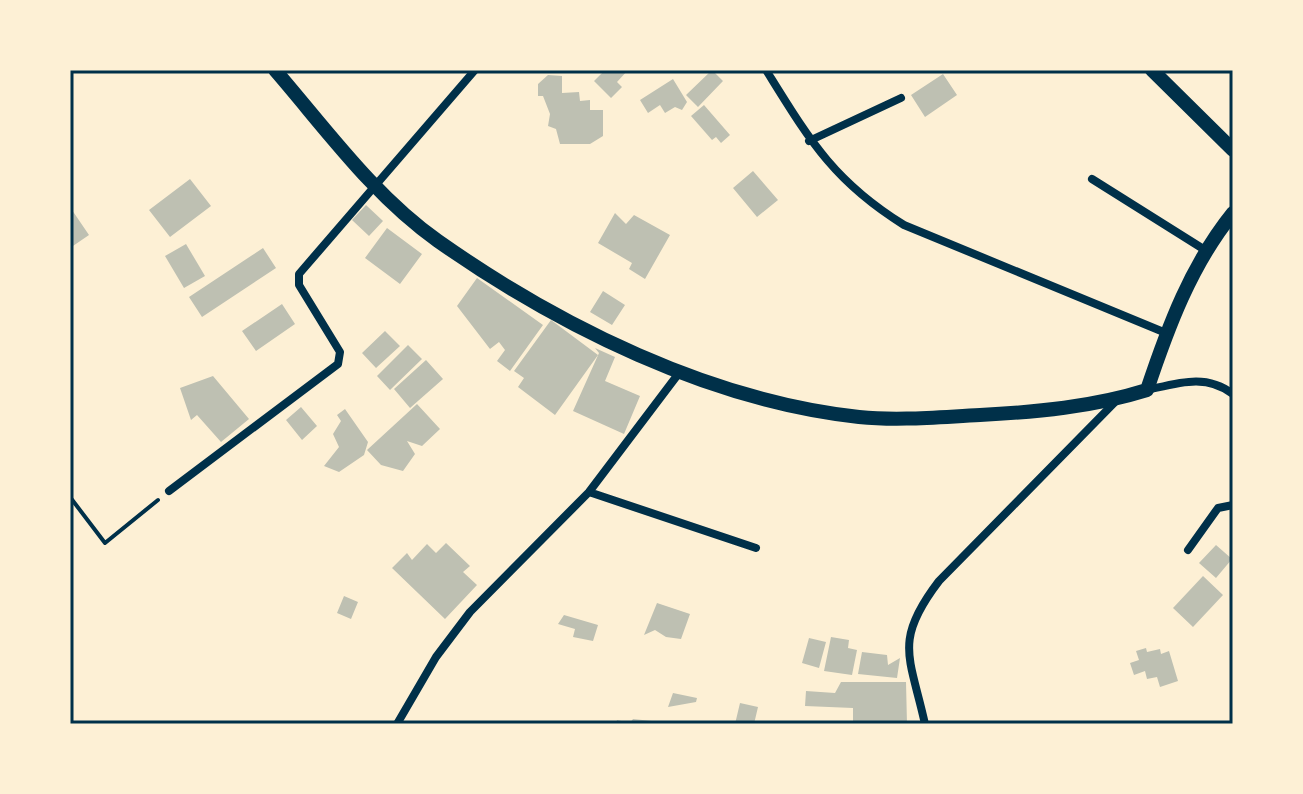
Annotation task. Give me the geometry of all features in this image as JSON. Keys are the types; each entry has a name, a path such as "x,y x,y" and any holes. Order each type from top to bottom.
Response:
{"street":[{"path":"275,70 377,188 437,240 591,332 679,373 803,408 861,417 902,419 1009,414 1117,399 1189,381 1209,381 1233,394"},
{"path":"169,491 338,364 340,352 299,285 299,274 377,188 475,70"},
{"path":"766,70 809,141 849,186 904,225 1166,333"},
{"path":"1152,70 1233,150"},
{"path":"809,141 901,98"},
{"path":"1092,179 1205,250"},
{"path":"1147,390 1166,333 1205,250 1233,213"},
{"path":"397,724 436,657 470,612 589,492 679,373"},
{"path":"925,724 908,646 909,629 918,610 939,581 1117,399"},
{"path":"589,492 756,548"},
{"path":"1188,550 1218,508 1233,505"}],"path":[{"path":"70,497 105,543 169,491"}],"building":[{"path":"605,70 628,70 617,82 622,87 611,98 594,81"},
{"path":"712,70 723,81 698,107 686,95"},
{"path":"943,74 957,95 925,117 911,95"},
{"path":"548,75 562,76 562,93 579,92 580,101 590,100 590,110 603,110 603,136 590,144 560,144 556,129 548,126 550,114 543,96 538,96 538,84"},
{"path":"673,79 687,102 682,110 675,107 665,113 660,105 648,113 640,100"},
{"path":"704,105 730,135 721,143 716,137 712,140 691,116"},
{"path":"753,171 778,200 757,217 733,188"},
{"path":"190,179 211,206 170,237 149,210"},
{"path":"366,205 383,221 369,236 352,220"},
{"path":"70,211 89,235 70,248"},
{"path":"615,213 626,224 634,215 670,235 645,279 629,269 632,263 598,243"},
{"path":"387,228 422,254 400,284 365,258"},
{"path":"186,244 205,276 184,288 165,256"},
{"path":"263,248 276,268 202,317 189,297"},
{"path":"477,278 543,325 510,371 497,361 505,350 499,342 490,349 457,306"},
{"path":"603,291 625,305 612,325 590,312"},
{"path":"282,304 295,324 256,351 242,331"},
{"path":"551,320 598,355 555,415 518,387 524,378 514,371"},
{"path":"385,331 400,346 376,368 362,353"},
{"path":"408,345 422,359 390,390 377,376"},
{"path":"595,348 615,357 605,381 640,396 624,434 573,411 599,353"},
{"path":"426,360 443,379 410,408 394,389"},
{"path":"213,376 249,419 221,442 197,415 191,420 180,388"},
{"path":"417,404 440,429 422,446 407,441 415,454 403,471 381,465 367,450"},
{"path":"301,407 317,426 302,440 286,420"},
{"path":"345,409 368,442 364,455 339,472 324,466 339,447 333,434 341,421 337,415"},
{"path":"446,543 470,566 463,572 477,585 445,619 392,568 407,553 412,560 427,544 436,553"},
{"path":"1216,545 1232,559 1216,578 1199,563"},
{"path":"1203,576 1223,595 1193,627 1173,608"},
{"path":"344,596 358,602 351,619 337,613"},
{"path":"657,603 690,614 681,639 666,637 655,630 644,635"},
{"path":"564,615 598,625 593,641 573,637 575,629 558,624"},
{"path":"831,637 849,640 848,648 857,650 852,675 824,671"},
{"path":"809,638 826,642 819,668 802,663"},
{"path":"1146,648 1147,652 1160,649 1161,654 1169,651 1178,681 1160,687 1157,677 1147,679 1145,671 1134,675 1130,663 1139,660 1136,651"},
{"path":"862,652 887,655 888,665 900,658 897,678 858,674"},
{"path":"841,682 906,682 907,724 853,724 853,708 805,706 806,691 835,693"},
{"path":"673,693 697,698 696,702 668,707"},
{"path":"740,703 758,707 754,724 735,724"},
{"path":"633,719 661,724 616,724 617,720 630,723"}]}
